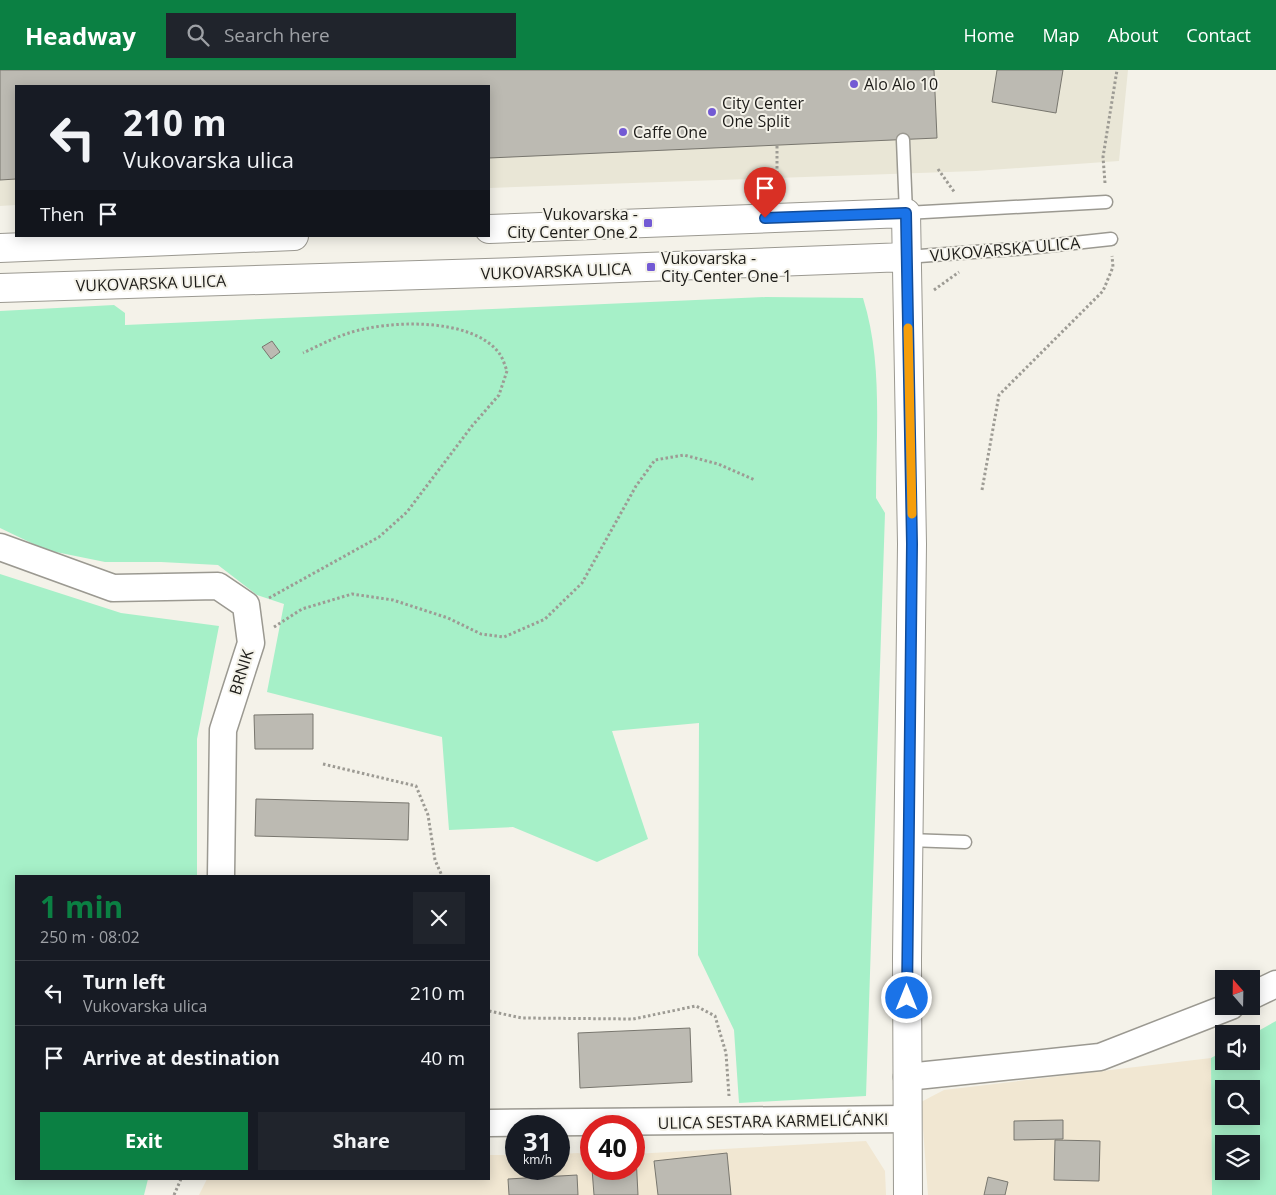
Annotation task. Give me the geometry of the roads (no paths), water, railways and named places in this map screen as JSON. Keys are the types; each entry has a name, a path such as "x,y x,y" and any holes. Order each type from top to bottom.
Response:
{"street":[{"path":"490,229 906,213 912,534 908,840 908,1195"},
{"path":"0,248 270,237"},
{"name":"VUKOVARSKA ULICA","path":"0,288 516,272 906,257"},
{"name":"BRNIK","path":"0,546 113,588 218,586 246,604 251,643 223,730 221,875"},
{"path":"1260,992 1276,984"},
{"path":"907,1077 1100,1057 1215,1013"},
{"name":"ULICA SESTARA KARMELIĆANKI","path":"490,1124 907,1119"}],"lane":[{"path":"903,140 906,213 1106,202"},
{"name":"VUKOVARSKA ULICA","path":"906,257 1028,248 1111,239"},
{"path":"908,840 965,842"}],"place":[{"name":"Alo Alo 10","path":"854,84"},
{"name":"City Center One Split","path":"712,112"},
{"name":"Caffe One","path":"623,132"},
{"name":"Vukovarska - City Center One 2","path":"648,223"},
{"name":"Vukovarska - City Center One 1","path":"651,267"}]}
